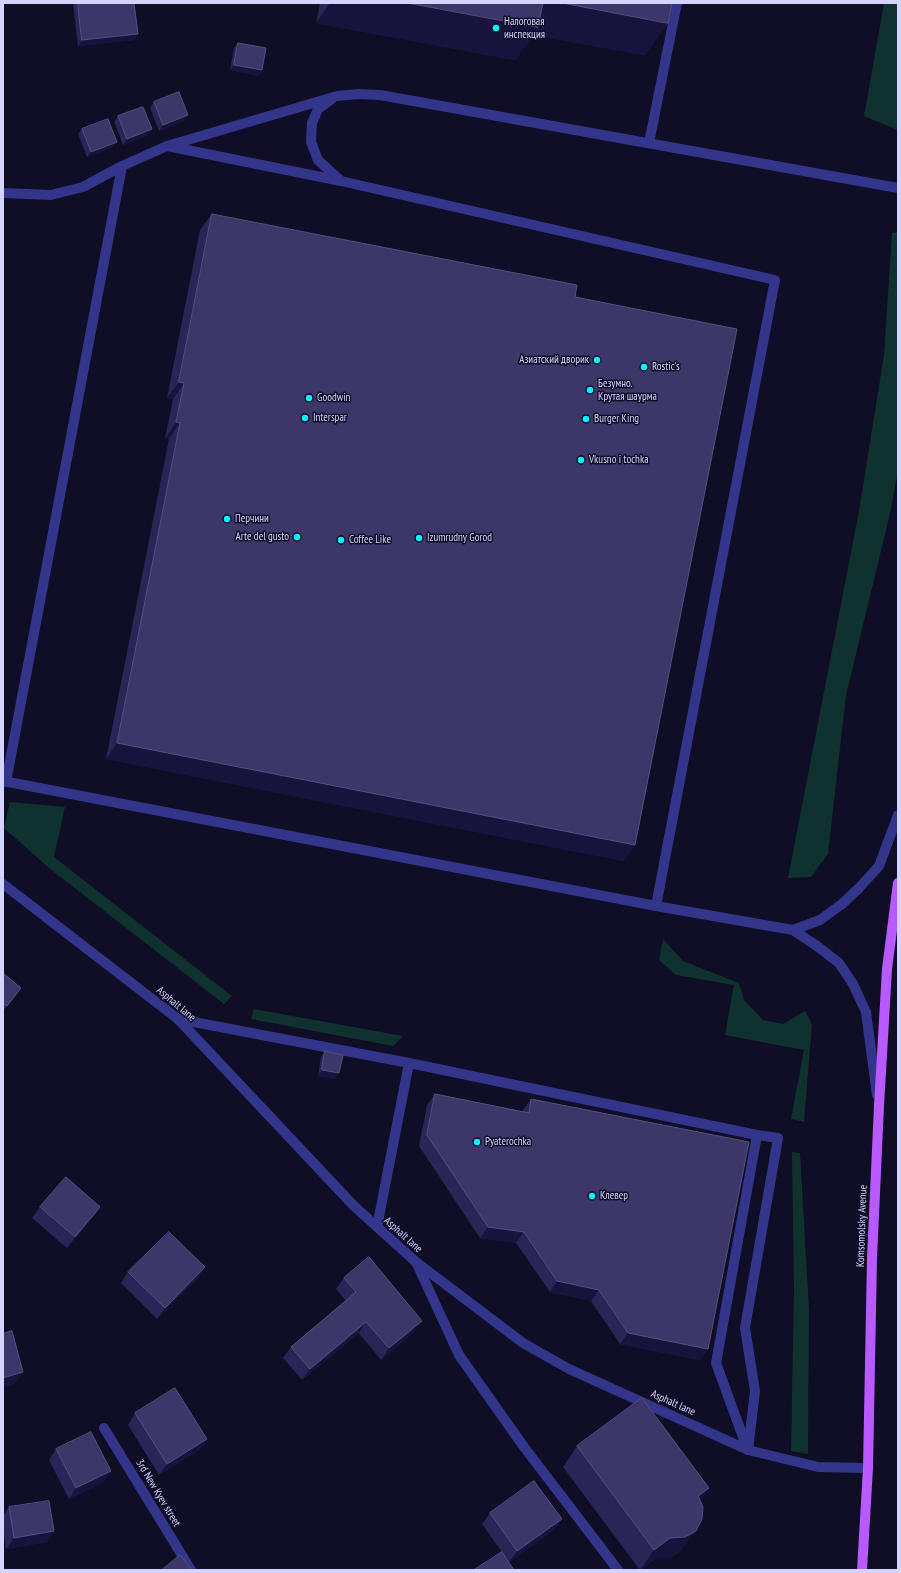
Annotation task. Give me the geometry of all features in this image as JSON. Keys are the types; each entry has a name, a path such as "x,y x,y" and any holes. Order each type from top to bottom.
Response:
{"main road":[{"name":"Komsomolsky Avenue","path":"862,1570 868,1468 872,1258 879,1106 887,969 898,884"}],"street":[{"path":"649,143 677,3"},
{"path":"3,193 51,195 83,187 122,166 167,146 337,96 358,94 380,95 898,188"},
{"path":"337,96 318,109 312,123 311,142 318,160 341,182"},
{"path":"167,146 341,182 775,280 656,906"},
{"path":"122,166 4,782 656,906 794,930 838,963 853,984 866,1012 879,1106"},
{"path":"794,930 820,920 842,904 874,872 879,866 898,815"},
{"name":"Asphalt lane","path":"3,884 178,1019 354,1206 416,1262 523,1343 569,1369 748,1450 818,1467 868,1468"},
{"path":"178,1019 409,1063 757,1135 778,1138 745,1328 755,1391 748,1450"},
{"path":"377,1227 409,1063"},
{"path":"748,1450 716,1363 757,1135"},
{"path":"416,1262 459,1355 524,1447 618,1570"},
{"name":"3rd New Kyev street","path":"104,1428 191,1570"}],"green space":[{"path":"884,3 898,3 898,130 864,116"},
{"path":"898,232 898,471 889,518 846,695 828,854 811,877 788,878 859,511 884,355 892,233"},
{"path":"10,802 65,807 54,857 232,996 224,1004 49,868 4,828"},
{"path":"663,939 683,961 739,983 744,1000 763,1020 783,1024 805,1011 812,1024 804,1122 791,1119 804,1050 725,1035 734,985 676,975 659,960"},
{"path":"254,1009 403,1036 393,1046 251,1019"},
{"path":"792,1152 800,1153 809,1309 808,1454 791,1451 794,1290"}],"building":[{"path":"78,3 134,3 138,34 82,40"},
{"path":"408,3 543,3 538,27"},
{"path":"563,3 672,3 668,23"},
{"path":"238,43 266,48 262,70 234,65"},
{"path":"179,92 188,115 163,125 154,102"},
{"path":"143,107 152,129 127,139 118,116"},
{"path":"108,119 117,142 91,152 82,129"},
{"name":"Izumrudny Gorod","path":"212,214 577,285 575,297 737,329 635,845 117,743 180,423 176,422 184,383 179,382"},
{"path":"3,973 21,988 7,1006 3,1003"},
{"path":"325,1051 343,1055 339,1073 322,1070"},
{"name":"Клевер","path":"435,1094 529,1113 531,1099 749,1142 708,1349 628,1333 599,1290 557,1281 524,1232 488,1227 427,1135"},
{"path":"66,1177 100,1207 75,1237 40,1207"},
{"path":"169,1232 205,1267 165,1308 128,1272"},
{"path":"369,1257 422,1321 389,1348 366,1322 310,1369 291,1347 356,1292 344,1278"},
{"path":"12,1331 23,1372 3,1378 3,1334"},
{"path":"175,1388 207,1439 167,1464 135,1413"},
{"path":"642,1398 709,1488 698,1496 703,1507 702,1519 696,1531 685,1537 670,1538 654,1550 577,1446"},
{"path":"91,1432 111,1471 76,1488 56,1449"},
{"path":"534,1481 562,1519 517,1551 490,1513"},
{"path":"49,1501 54,1531 14,1538 9,1507"},
{"path":"502,1552 514,1570 474,1570"},
{"path":"180,1555 192,1570 162,1570"}],"place":[{"name":"Налоговая инспекция","path":"496,28"},
{"name":"Азиатский дворик","path":"597,360"},
{"name":"Rostic's","path":"644,367"},
{"name":"Безумно. Крутая шаурма","path":"590,390"},
{"name":"Goodwin","path":"309,398"},
{"name":"Interspar","path":"305,418"},
{"name":"Burger King","path":"586,419"},
{"name":"Vkusno i tochka","path":"581,460"},
{"name":"Перчини","path":"227,519"},
{"name":"Arte del gusto","path":"297,537"},
{"name":"Izumrudny Gorod","path":"419,538"},
{"name":"Coffee Like","path":"341,540"},
{"name":"Pyaterochka","path":"477,1142"},
{"name":"Клевер","path":"592,1196"}]}
